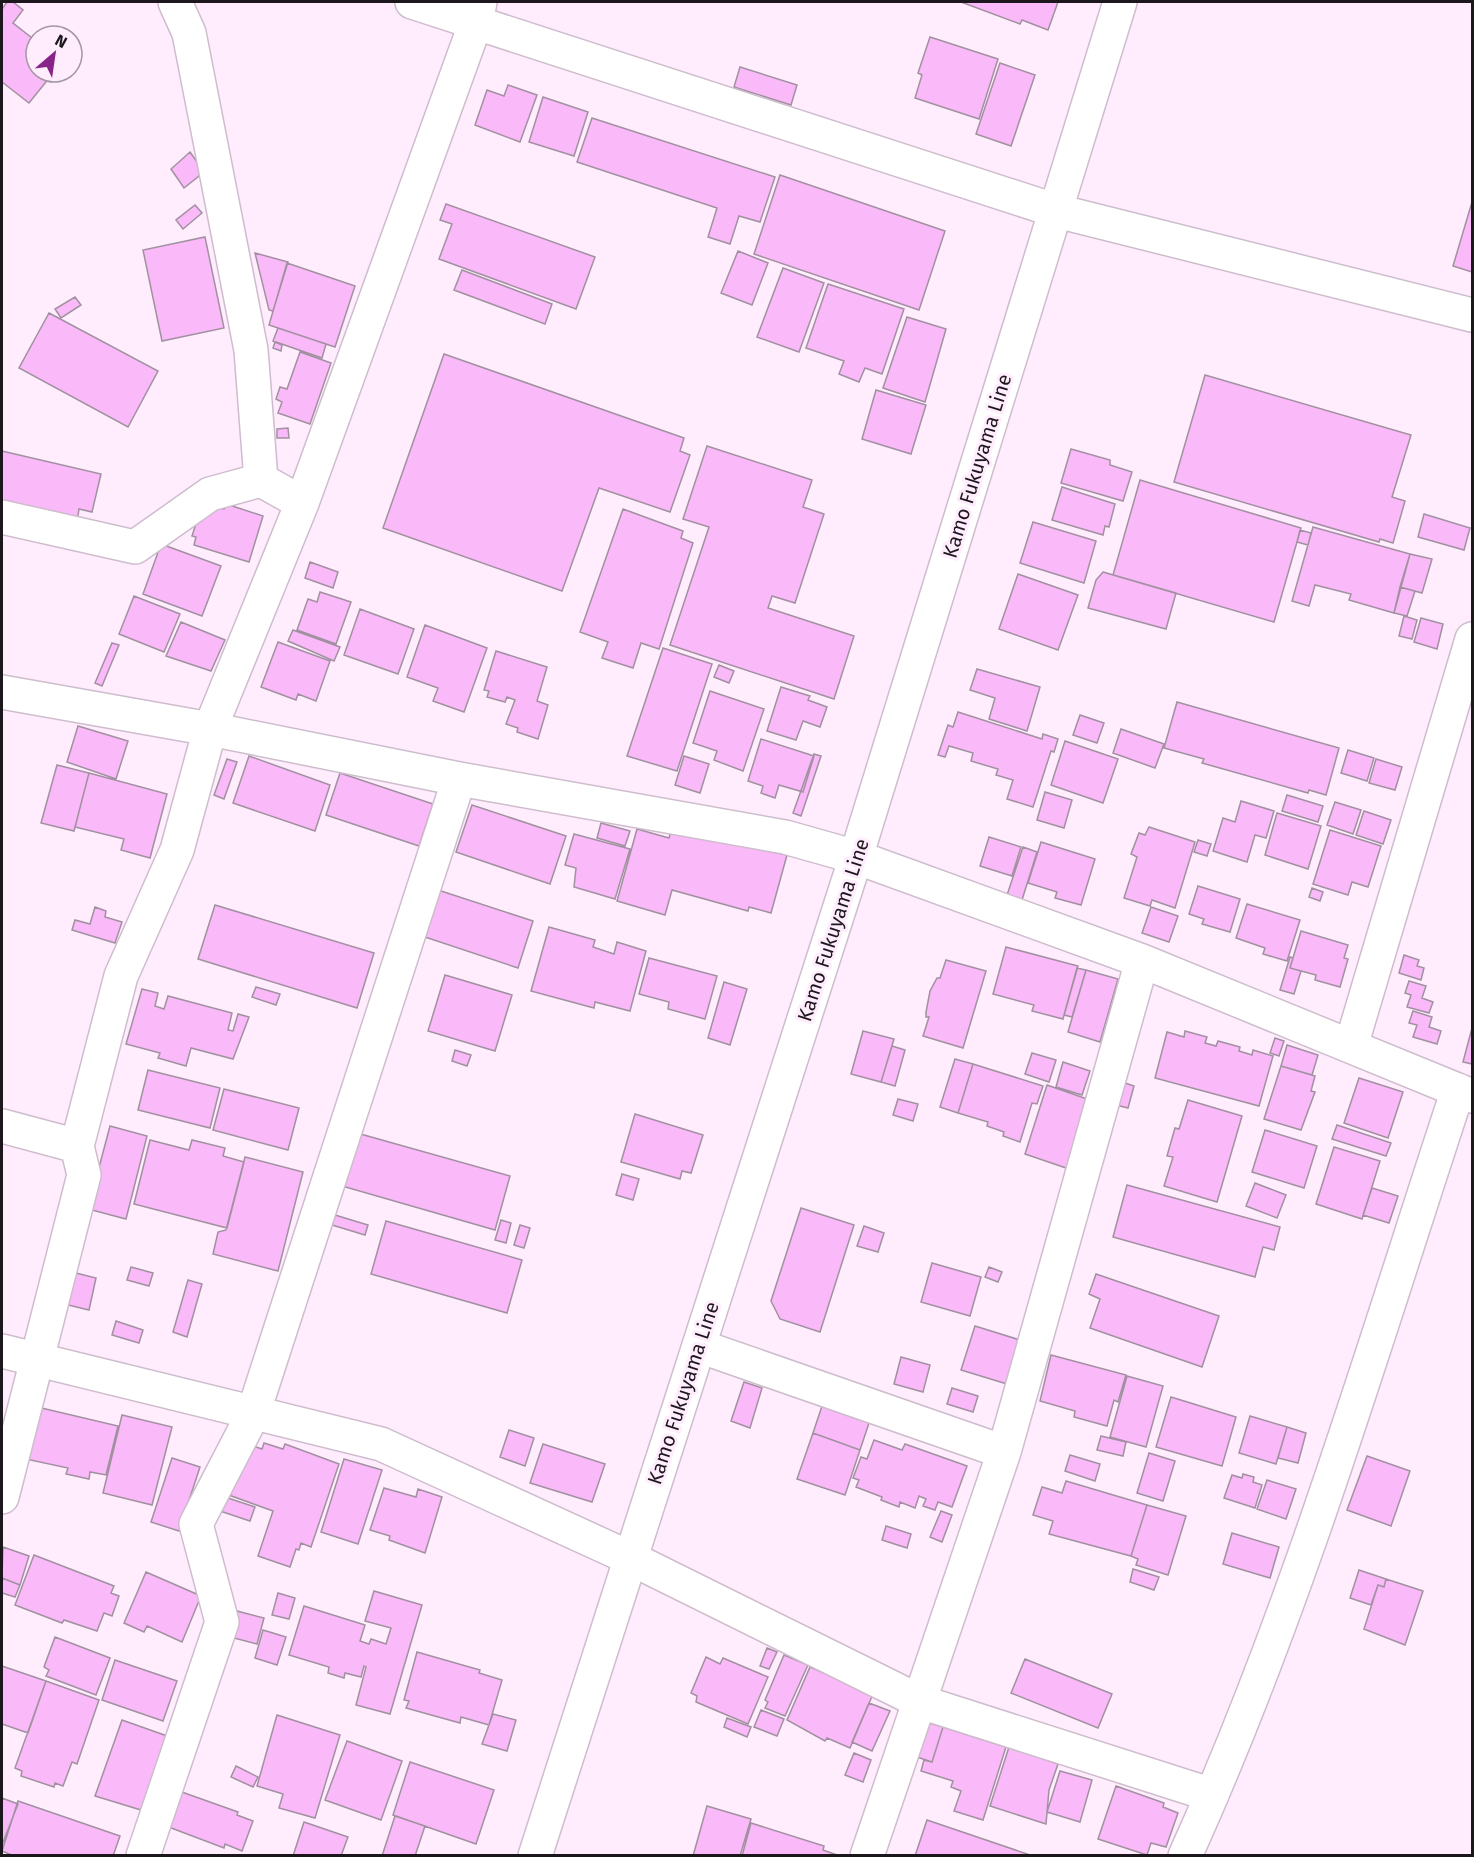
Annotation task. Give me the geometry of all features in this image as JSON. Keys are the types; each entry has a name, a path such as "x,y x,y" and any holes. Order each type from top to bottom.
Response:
{"street":[{"path":"175,2 189,33 252,350 261,480"},
{"path":"412,2 478,12 1057,211 1473,315"},
{"name":"Kamo Fukuyama Line","path":"535,1856 856,857 1120,2"},
{"path":"2,1497 34,1360 84,1175 77,1146 121,976 177,850 210,729 302,503 478,12"},
{"path":"2,517 135,547 210,495 261,480 302,503"},
{"path":"1351,1046 1471,652"},
{"path":"2,692 210,729 459,779 784,837 856,857 1142,961 1465,1093 1309,1545 1212,1795 1185,1856"},
{"path":"143,1856 222,1622 196,1524 253,1414 459,779"},
{"path":"867,1856 1004,1452 1142,961"},
{"path":"2,1126 77,1146"},
{"path":"699,1346 1004,1452"},
{"path":"2,1351 381,1444 630,1558 921,1702 1212,1795"}],"building":[{"path":"7,2 13,2 23,10 13,23 24,32 24,84 44,84 29,103 2,82 2,9"},
{"path":"961,2 1058,2 1048,30 1022,20 1020,24"},
{"path":"930,37 998,59 979,119 915,98 922,75 918,73"},
{"path":"1000,63 1035,75 1011,146 976,134"},
{"path":"740,67 797,85 791,105 734,87"},
{"path":"508,85 537,95 520,142 475,125 487,90 504,96"},
{"path":"543,97 588,112 574,156 529,142"},
{"path":"592,118 775,177 760,222 739,216 730,244 708,237 717,208 577,162"},
{"path":"190,152 204,172 184,188 171,169"},
{"path":"780,175 945,231 919,310 754,254"},
{"path":"1472,202 1472,272 1453,266"},
{"path":"446,204 595,257 576,309 439,259 452,224 440,220"},
{"path":"195,205 202,213 183,229 176,220"},
{"path":"205,237 224,328 162,341 143,250"},
{"path":"738,251 768,263 752,305 721,293"},
{"path":"255,253 288,262 273,311 269,310"},
{"path":"287,263 355,286 335,347 269,325"},
{"path":"783,268 824,283 799,352 757,337"},
{"path":"462,270 552,304 545,324 454,290"},
{"path":"828,284 904,309 882,374 865,368 859,382 839,374 844,361 806,348"},
{"path":"75,297 81,305 61,318 55,309"},
{"path":"49,313 158,371 128,427 19,368"},
{"path":"907,317 946,329 925,402 883,388"},
{"path":"278,328 326,344 322,358 273,341"},
{"path":"275,342 282,345 281,351 273,348"},
{"path":"300,352 331,363 310,424 278,413 282,402 276,399 280,387 287,389"},
{"path":"444,354 684,438 680,451 690,455 670,512 599,488 562,591 383,528"},
{"path":"1205,375 1411,435 1392,497 1405,501 1393,543 1380,539 1379,542 1174,482"},
{"path":"876,390 926,405 911,454 862,439"},
{"path":"288,428 289,438 277,438 277,429"},
{"path":"707,446 812,480 803,507 824,514 795,603 772,596 768,608 854,636 834,699 670,645 709,527 683,519"},
{"path":"1071,449 1110,460 1110,465 1132,472 1123,501 1061,483"},
{"path":"2,451 101,474 92,512 79,509 77,522 2,505"},
{"path":"1140,480 1301,528 1274,622 1113,575"},
{"path":"1062,487 1115,504 1109,527 1105,526 1103,535 1052,520"},
{"path":"209,504 224,509 226,504 263,516 249,562 194,545 196,537 192,536 202,505"},
{"path":"623,509 683,531 681,538 693,543 659,649 641,643 633,668 602,658 608,642 580,632"},
{"path":"1424,514 1470,528 1464,550 1418,537"},
{"path":"1033,522 1096,541 1084,583 1020,563"},
{"path":"1313,527 1410,554 1394,613 1349,600 1351,594 1315,585 1309,606 1292,601"},
{"path":"1300,530 1311,533 1308,545 1297,542"},
{"path":"161,544 221,566 202,616 143,594"},
{"path":"1410,554 1432,559 1422,593 1400,587"},
{"path":"310,562 338,572 333,588 305,578"},
{"path":"1103,572 1176,593 1166,629 1088,608 1096,580"},
{"path":"1018,574 1078,595 1058,650 999,629"},
{"path":"1400,587 1415,591 1407,616 1394,613"},
{"path":"320,592 351,602 336,644 297,630 308,599 317,602"},
{"path":"134,596 180,614 164,652 119,634"},
{"path":"360,609 414,629 398,674 344,655"},
{"path":"1404,616 1417,620 1412,639 1399,636"},
{"path":"1421,618 1443,624 1437,649 1414,642"},
{"path":"181,622 225,640 211,671 166,656"},
{"path":"425,625 487,648 464,712 433,701 438,688 407,677"},
{"path":"293,630 340,647 334,661 288,641"},
{"path":"278,642 330,661 316,701 298,694 296,700 261,687"},
{"path":"112,643 119,645 102,686 95,683"},
{"path":"663,648 712,664 677,771 627,756"},
{"path":"496,651 547,667 537,701 548,705 538,739 517,732 518,728 506,724 515,700 507,697 505,702 487,697 489,691 484,690"},
{"path":"719,665 734,671 729,683 714,677"},
{"path":"977,669 1040,687 1027,731 989,719 995,698 970,690"},
{"path":"781,687 810,696 808,700 827,707 820,727 803,721 796,740 767,731"},
{"path":"710,691 764,709 743,771 714,760 717,751 693,743"},
{"path":"1177,702 1339,748 1326,795 1309,790 1308,793 1202,763 1204,759 1164,748"},
{"path":"958,712 1042,739 1043,734 1058,739 1054,752 1051,751 1033,807 1007,799 1013,780 996,775 998,769 971,761 973,753 949,746 945,757 938,755 948,725 953,727"},
{"path":"1080,715 1104,723 1097,743 1073,735"},
{"path":"78,726 128,741 116,779 67,762"},
{"path":"1121,729 1164,744 1155,768 1113,753"},
{"path":"761,739 814,756 803,792 779,785 775,798 761,793 763,786 748,781"},
{"path":"1065,741 1118,759 1103,803 1051,785"},
{"path":"1348,750 1374,758 1367,781 1341,773"},
{"path":"814,754 821,756 801,816 793,813"},
{"path":"249,756 330,785 315,831 233,803"},
{"path":"684,756 709,764 700,793 675,785"},
{"path":"227,759 237,762 224,799 214,795"},
{"path":"1376,759 1402,767 1395,790 1369,783"},
{"path":"57,765 89,773 74,831 41,823"},
{"path":"89,773 167,794 150,858 121,850 124,839 75,827"},
{"path":"340,773 433,804 419,846 326,815"},
{"path":"1045,792 1072,800 1064,828 1037,820"},
{"path":"1287,795 1323,806 1318,822 1282,811"},
{"path":"1241,801 1274,811 1266,838 1255,835 1247,862 1213,851 1223,818 1235,822"},
{"path":"1335,802 1361,810 1353,834 1327,825"},
{"path":"472,805 566,836 550,884 456,852"},
{"path":"1364,811 1391,820 1383,844 1356,835"},
{"path":"1277,813 1321,826 1308,869 1265,855"},
{"path":"601,823 630,831 625,846 597,838"},
{"path":"1149,827 1195,842 1175,908 1152,900 1150,906 1124,898 1137,857 1131,854 1139,833 1145,835"},
{"path":"637,829 669,838 671,831 787,855 771,913 749,907 748,911 672,890 665,915 617,901"},
{"path":"1330,830 1381,846 1368,887 1352,882 1348,895 1313,884"},
{"path":"574,834 630,849 615,899 574,887 576,868 565,865"},
{"path":"989,837 1021,847 1012,876 980,866"},
{"path":"1198,840 1211,844 1207,856 1194,852"},
{"path":"1041,842 1095,859 1081,905 1055,898 1057,892 1028,883"},
{"path":"1023,847 1037,852 1022,900 1007,895"},
{"path":"1198,886 1240,899 1230,932 1202,924 1204,919 1189,914"},
{"path":"1312,888 1323,892 1320,901 1309,897"},
{"path":"438,890 533,921 518,968 422,936"},
{"path":"1247,904 1300,920 1287,961 1263,954 1265,948 1236,938"},
{"path":"215,905 374,953 357,1008 198,959"},
{"path":"95,907 106,911 105,917 122,922 115,943 72,930 75,920 90,924"},
{"path":"1151,907 1178,916 1169,942 1142,933"},
{"path":"549,927 595,940 593,947 614,954 617,942 646,951 630,1011 595,1002 594,1008 531,991"},
{"path":"1301,931 1348,945 1344,958 1348,959 1340,987 1315,980 1316,975 1290,968"},
{"path":"1006,947 1078,966 1063,1019 1032,1011 1034,1005 993,994"},
{"path":"1404,955 1419,960 1417,966 1424,968 1421,980 1399,973"},
{"path":"1290,957 1293,958 1290,968 1301,971 1294,994 1280,990"},
{"path":"649,958 717,976 705,1019 668,1009 669,1002 639,994"},
{"path":"946,960 986,971 963,1048 923,1036 929,1017 926,1017 926,1012 930,991 937,978 940,978"},
{"path":"1077,968 1086,970 1072,1017 1064,1015"},
{"path":"1086,970 1118,979 1100,1042 1068,1032"},
{"path":"445,975 512,995 495,1051 428,1031"},
{"path":"1409,981 1426,986 1422,998 1433,1002 1429,1013 1407,1007 1411,995 1405,993"},
{"path":"724,982 747,989 730,1045 708,1038"},
{"path":"256,987 280,994 276,1005 252,997"},
{"path":"142,989 158,993 155,1006 164,1009 168,996 232,1013 228,1030 233,1031 238,1014 249,1017 233,1059 191,1048 186,1066 158,1058 160,1053 126,1044"},
{"path":"1413,1011 1432,1017 1429,1027 1441,1031 1437,1044 1413,1037 1417,1025 1409,1023"},
{"path":"1472,1028 1472,1064 1463,1062"},
{"path":"863,1031 894,1039 881,1082 851,1074"},
{"path":"1185,1031 1207,1037 1205,1043 1216,1046 1218,1041 1240,1047 1239,1051 1252,1055 1253,1050 1273,1056 1259,1106 1155,1078 1167,1032 1184,1037"},
{"path":"1275,1038 1284,1041 1279,1056 1270,1053"},
{"path":"1287,1045 1318,1055 1312,1075 1281,1066"},
{"path":"892,1046 905,1050 895,1086 881,1082"},
{"path":"455,1050 471,1055 467,1066 452,1061"},
{"path":"1032,1053 1056,1060 1049,1082 1025,1074"},
{"path":"955,1059 973,1064 958,1113 940,1107"},
{"path":"1063,1062 1090,1071 1082,1095 1056,1087"},
{"path":"973,1064 1043,1086 1037,1104 1032,1103 1020,1142 1003,1136 1004,1132 987,1126 988,1122 958,1113"},
{"path":"1281,1066 1315,1076 1311,1091 1315,1092 1301,1130 1264,1119"},
{"path":"148,1070 220,1088 210,1128 138,1110"},
{"path":"1359,1078 1403,1092 1388,1138 1344,1123"},
{"path":"1122,1082 1134,1086 1128,1108 1116,1105"},
{"path":"1047,1085 1090,1100 1069,1169 1025,1154"},
{"path":"224,1089 299,1108 288,1150 213,1130"},
{"path":"898,1099 918,1104 913,1121 893,1115"},
{"path":"1188,1100 1242,1116 1217,1202 1164,1186 1173,1157 1167,1156 1175,1128 1179,1129"},
{"path":"635,1114 703,1135 691,1173 682,1171 680,1179 621,1162"},
{"path":"1337,1125 1391,1143 1386,1156 1332,1139"},
{"path":"110,1126 147,1136 126,1219 88,1209"},
{"path":"1265,1130 1317,1146 1304,1188 1252,1172"},
{"path":"357,1133 510,1176 495,1230 342,1186"},
{"path":"150,1140 189,1150 192,1140 225,1148 223,1156 244,1162 227,1228 134,1204"},
{"path":"1334,1147 1380,1161 1362,1219 1316,1204"},
{"path":"245,1157 303,1172 278,1271 213,1254 218,1232 226,1230"},
{"path":"622,1174 639,1179 633,1200 616,1195"},
{"path":"1255,1183 1286,1195 1277,1218 1246,1206"},
{"path":"1127,1185 1280,1227 1274,1250 1263,1247 1255,1277 1113,1237"},
{"path":"1372,1188 1398,1196 1389,1223 1363,1215"},
{"path":"801,1208 854,1225 820,1332 780,1319 771,1301"},
{"path":"335,1215 368,1225 365,1235 332,1225"},
{"path":"501,1220 511,1223 506,1243 495,1240"},
{"path":"386,1221 522,1260 507,1313 371,1274"},
{"path":"520,1225 530,1228 524,1248 514,1245"},
{"path":"864,1226 884,1233 878,1252 857,1246"},
{"path":"932,1263 981,1277 970,1316 921,1302"},
{"path":"131,1267 153,1273 149,1286 127,1280"},
{"path":"989,1267 1002,1272 998,1282 985,1277"},
{"path":"72,1272 96,1278 89,1310 64,1304"},
{"path":"1096,1274 1219,1316 1202,1367 1090,1328 1100,1299 1089,1294"},
{"path":"188,1280 202,1284 187,1337 173,1332"},
{"path":"116,1321 143,1330 139,1343 112,1335"},
{"path":"975,1326 1020,1340 1007,1384 961,1370"},
{"path":"1051,1355 1126,1375 1118,1402 1114,1400 1107,1426 1074,1417 1075,1411 1040,1401"},
{"path":"901,1357 930,1365 923,1392 894,1384"},
{"path":"1127,1376 1163,1386 1146,1447 1110,1437"},
{"path":"744,1382 762,1388 750,1428 731,1421"},
{"path":"952,1388 978,1396 973,1412 947,1404"},
{"path":"1171,1397 1236,1417 1222,1466 1156,1447"},
{"path":"33,1406 118,1426 106,1475 90,1472 89,1479 66,1474 68,1468 21,1458"},
{"path":"822,1406 869,1423 860,1450 813,1433"},
{"path":"122,1415 172,1427 152,1505 103,1493"},
{"path":"1250,1416 1287,1427 1276,1464 1239,1453"},
{"path":"1287,1427 1306,1433 1298,1463 1278,1458"},
{"path":"509,1430 534,1438 525,1466 500,1457"},
{"path":"813,1433 860,1450 845,1495 797,1479"},
{"path":"1101,1436 1126,1442 1123,1456 1097,1450"},
{"path":"874,1440 902,1450 905,1444 967,1466 952,1507 938,1502 935,1510 923,1506 926,1499 919,1496 915,1508 900,1502 899,1507 881,1500 882,1497 856,1487 859,1480 853,1478 861,1457 867,1459"},
{"path":"245,1443 262,1449 264,1443 283,1449 285,1444 339,1464 311,1547 301,1543 299,1550 296,1549 290,1567 258,1556 273,1511 226,1494"},
{"path":"543,1444 605,1464 592,1502 530,1483"},
{"path":"1149,1453 1175,1461 1163,1501 1137,1493"},
{"path":"1070,1455 1100,1464 1095,1481 1065,1471"},
{"path":"1367,1456 1410,1471 1391,1526 1347,1510"},
{"path":"172,1458 200,1467 179,1531 151,1522"},
{"path":"344,1459 382,1470 358,1544 321,1532"},
{"path":"1243,1474 1254,1477 1253,1482 1262,1485 1255,1508 1224,1498 1232,1475 1242,1478"},
{"path":"1267,1480 1296,1489 1286,1519 1257,1509"},
{"path":"1066,1481 1147,1505 1131,1556 1049,1534 1053,1521 1033,1515 1042,1487 1062,1493"},
{"path":"384,1488 416,1497 418,1489 442,1497 425,1553 389,1540 390,1536 370,1530"},
{"path":"225,1497 255,1507 250,1521 220,1511"},
{"path":"1147,1505 1186,1516 1168,1575 1136,1565 1138,1559 1131,1556"},
{"path":"941,1511 952,1515 942,1542 930,1537"},
{"path":"886,1526 911,1534 907,1548 882,1540"},
{"path":"1232,1533 1279,1547 1270,1578 1223,1564"},
{"path":"3,1547 29,1556 20,1585 2,1578"},
{"path":"34,1555 114,1586 111,1593 119,1596 112,1616 104,1613 97,1631 64,1620 62,1623 15,1605"},
{"path":"1133,1569 1159,1577 1154,1590 1130,1582"},
{"path":"1359,1570 1386,1579 1384,1587 1378,1585 1371,1605 1350,1598"},
{"path":"146,1572 201,1596 182,1642 147,1626 144,1632 124,1623"},
{"path":"2,1578 20,1585 15,1597 2,1593"},
{"path":"1386,1579 1423,1591 1405,1645 1364,1629 1378,1585 1384,1587"},
{"path":"374,1591 422,1605 390,1714 356,1705 366,1667 364,1666 361,1677 345,1673 344,1678 328,1673 329,1667 289,1655 304,1606 365,1625 360,1641 369,1644 371,1639 386,1644 391,1628 365,1621"},
{"path":"278,1593 295,1598 289,1619 272,1615"},
{"path":"237,1611 264,1618 257,1644 230,1637"},
{"path":"263,1630 286,1637 277,1665 255,1658"},
{"path":"55,1637 110,1658 96,1695 46,1676 49,1670 44,1667"},
{"path":"767,1648 777,1652 769,1669 760,1666"},
{"path":"417,1652 480,1670 479,1673 502,1680 489,1725 461,1717 460,1723 406,1708 409,1701 404,1700"},
{"path":"784,1655 808,1665 785,1716 765,1708 768,1702 765,1700"},
{"path":"706,1657 720,1664 723,1658 768,1677 748,1724 696,1702 697,1696 691,1693"},
{"path":"1025,1659 1112,1694 1098,1728 1011,1693"},
{"path":"115,1660 177,1681 163,1721 102,1700"},
{"path":"2,1666 46,1681 28,1733 2,1724"},
{"path":"810,1667 873,1694 850,1748 827,1738 825,1741 787,1720"},
{"path":"46,1681 99,1700 77,1764 72,1762 63,1786 55,1783 54,1787 21,1776 22,1771 15,1768"},
{"path":"869,1703 890,1711 872,1751 852,1742"},
{"path":"761,1710 784,1719 777,1736 754,1727"},
{"path":"493,1714 516,1720 507,1751 482,1744"},
{"path":"277,1715 340,1735 315,1818 279,1808 283,1794 257,1786"},
{"path":"727,1718 751,1727 747,1737 724,1727"},
{"path":"122,1720 170,1737 141,1810 95,1796"},
{"path":"930,1723 943,1727 932,1762 914,1756"},
{"path":"943,1727 1006,1747 983,1820 954,1811 961,1791 951,1787 953,1781 921,1771 924,1760 932,1762"},
{"path":"347,1741 402,1761 381,1820 325,1800"},
{"path":"1009,1747 1058,1764 1049,1790 1046,1824 990,1806"},
{"path":"854,1753 871,1760 863,1782 845,1775"},
{"path":"410,1762 494,1790 476,1844 393,1815"},
{"path":"236,1766 258,1777 253,1787 231,1777"},
{"path":"1060,1771 1092,1780 1080,1822 1047,1812"},
{"path":"1116,1786 1164,1803 1163,1807 1178,1813 1166,1847 1151,1843 1147,1855 1098,1839"},
{"path":"179,1791 238,1812 237,1815 253,1821 242,1851 225,1844 224,1848 166,1826"},
{"path":"2,1798 18,1804 2,1845"},
{"path":"18,1801 120,1836 113,1856 14,1856 2,1851"},
{"path":"707,1806 751,1819 740,1856 693,1856"},
{"path":"395,1816 425,1826 415,1856 382,1856"},
{"path":"927,1820 1033,1856 915,1856"},
{"path":"304,1822 348,1837 341,1856 293,1856"},
{"path":"751,1823 824,1846 823,1850 840,1856 742,1856"}]}
